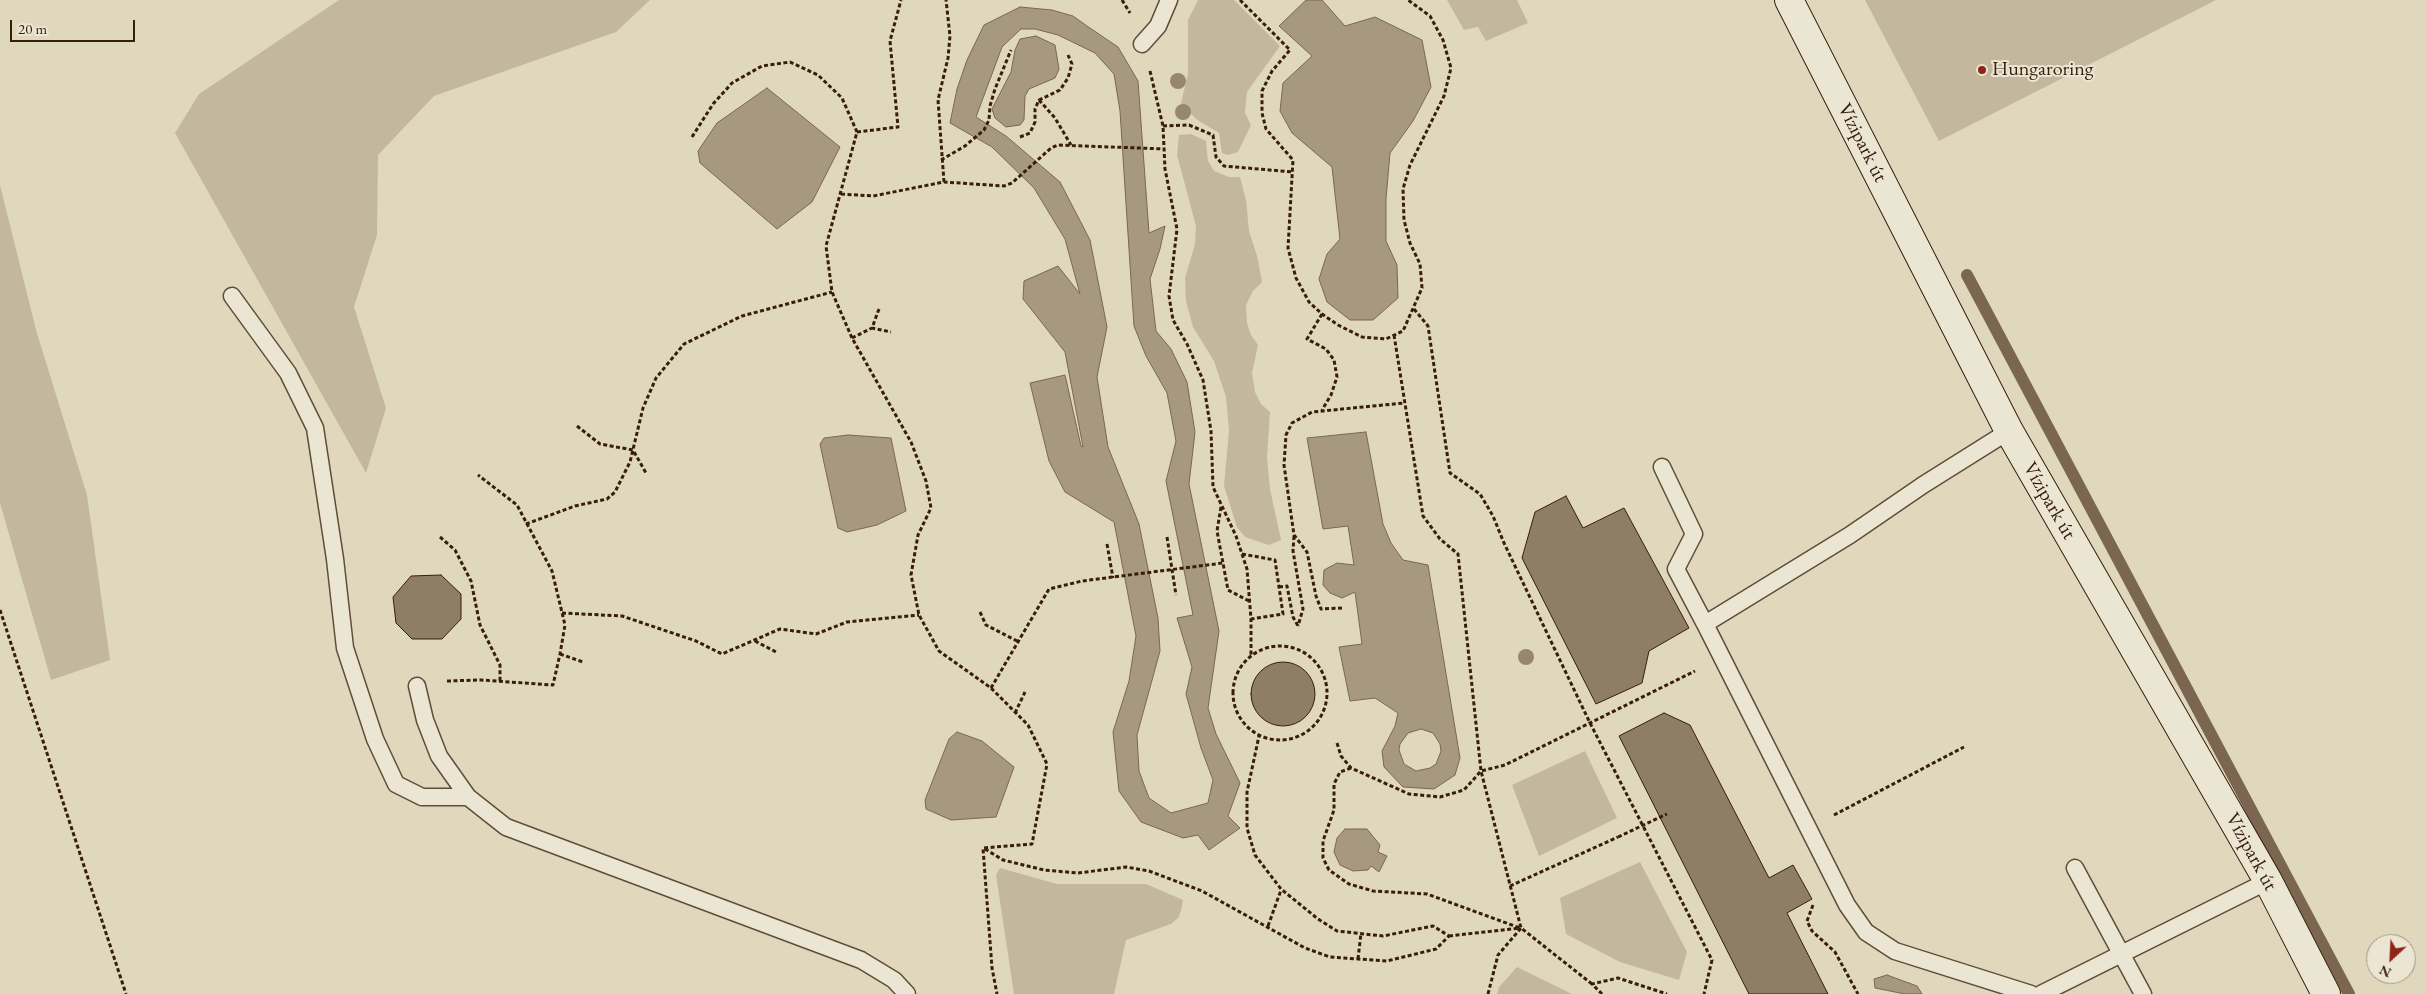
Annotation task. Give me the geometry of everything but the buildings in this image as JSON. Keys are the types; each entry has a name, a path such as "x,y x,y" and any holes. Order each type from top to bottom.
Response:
{"street":[{"name":"Vízipark út","path":"1789,0 2008,431 2268,881 2326,994"}],"lane":[{"path":"1142,44 1158,26 1170,0"},
{"path":"232,296 288,373 315,428 333,540 345,648 375,739 396,784 422,797 468,797"},
{"path":"1705,624 1850,535 1923,485 2008,431"},
{"path":"1662,467 1694,534 1676,569 1847,905 1866,932 1895,951 2031,994"},
{"path":"417,686 425,720 438,756 468,797 506,827 861,960 894,980 907,994"},
{"path":"2075,868 2143,994"},
{"path":"2041,994 2268,881"}],"path":[{"path":"857,132 898,127 890,41 901,0"},
{"path":"944,182 938,100 948,58 950,36 946,0"},
{"path":"1122,0 1128,9 1142,44 1163,126 1165,169 1177,229 1169,296 1173,320 1204,380 1211,430 1214,487 1247,569 1251,619 1251,656"},
{"path":"1240,0 1290,50 1272,71 1262,91 1262,113 1266,129 1294,160 1288,248 1296,278 1310,302 1322,314 1338,325 1362,337 1386,339 1403,332 1422,288 1420,264 1410,243 1404,220 1403,190 1410,165 1444,96 1451,68 1444,40 1430,16 1408,0"},
{"path":"941,160 965,146 984,130 989,120 990,106 995,89 1011,50"},
{"path":"1020,137 1030,133 1035,122 1035,109 1039,100 1060,90 1068,78 1072,64 1068,55"},
{"path":"692,137 713,104 732,83 762,66 790,62 818,75 842,98 857,132 826,246 832,292 852,338 911,442 926,481 931,508 918,535 911,575 919,615 939,651 991,688 1028,725 1047,764 1032,844 983,848"},
{"path":"1039,100 1055,118 1071,146"},
{"path":"1163,126 1189,125 1213,135 1216,157 1224,166 1293,172"},
{"path":"841,194 873,196 944,182 1004,186 1012,183 1051,148 1058,145 1111,149 1165,149"},
{"path":"526,524 574,506 607,499 615,492 630,462 643,408 656,378 684,344 742,316 832,292"},
{"path":"872,328 879,309"},
{"path":"1414,309 1428,326 1450,473 1480,494 1493,516 1590,723 1712,960 1704,994"},
{"path":"1322,314 1307,339 1326,349 1334,360 1337,377 1332,395 1322,411"},
{"path":"852,338 872,328 891,332"},
{"path":"1394,335 1423,516 1440,539 1458,554 1481,771 1521,928"},
{"path":"1279,587 1287,586 1293,617 1298,626 1303,609 1293,551 1294,535 1284,465 1286,435 1292,423 1312,412 1404,403"},
{"path":"577,426 600,444 633,450 646,472"},
{"path":"417,686 440,681 500,681 552,685 565,625 552,571 517,506 478,475"},
{"path":"1221,505 1217,531 1228,590 1250,601"},
{"path":"1294,535 1307,552 1321,609 1342,608"},
{"path":"440,537 455,550 471,581 480,626 500,665 500,681"},
{"path":"1167,537 1176,595"},
{"path":"1107,544 1113,578"},
{"path":"1242,554 1275,560 1283,614 1251,619"},
{"path":"991,688 1049,589 1082,581 1223,563"},
{"path":"0,610 96,895 126,994"},
{"path":"980,612 986,625 1019,642"},
{"path":"562,613 622,616 696,641 722,654 780,629 816,634 847,622 919,615"},
{"path":"754,640 778,653"},
{"path":"1279,646 1294,648 1308,654 1318,665 1325,678 1328,693 1325,708 1318,722 1306,733 1292,739 1275,741 1259,736 1246,726 1237,712 1233,697 1235,681 1241,667 1251,656 1264,649 1279,646"},
{"path":"560,654 582,662"},
{"path":"1337,744 1341,756 1351,768 1409,794 1440,797 1464,790 1481,771 1505,766 1722,657"},
{"path":"1016,713 1025,692"},
{"path":"1259,736 1247,792 1247,828 1254,855 1281,889 1318,919 1337,931 1383,936 1433,926 1448,936 1521,928"},
{"path":"1844,810 1964,747"},
{"path":"1351,768 1340,772 1334,784 1334,810 1323,842 1323,858 1329,870 1349,884 1373,891 1427,894 1521,928 1602,994"},
{"path":"1510,886 1667,814"},
{"path":"983,848 1003,860 1044,870 1078,872 1126,867 1149,871 1202,891 1305,948 1330,957 1387,961 1436,949 1448,936"},
{"path":"983,848 992,968 997,994"},
{"path":"1268,926 1281,889"},
{"path":"1488,994 1498,955 1521,928"},
{"path":"1358,960 1361,933"},
{"path":"1592,984 1618,978 1667,994"}],"shaded area":[{"path":"339,0 650,0 616,32 434,96 378,155 377,235 354,307 386,408 366,473 175,133 199,94"},
{"path":"1198,0 1234,0 1280,46 1247,92 1245,113 1251,125 1238,152 1228,155 1222,153 1219,133 1196,119 1181,103 1188,74 1188,20"},
{"path":"1306,0 1322,0 1345,26 1375,17 1422,40 1431,87 1413,121 1390,153 1386,199 1386,241 1397,265 1398,298 1373,320 1350,320 1327,302 1319,279 1327,254 1340,239 1332,167 1292,133 1280,111 1283,83 1312,56 1279,26"},
{"path":"1447,0 1517,0 1528,23 1486,41 1478,27 1464,30"},
{"name":"Hungaroring","path":"1865,0 2216,0 1939,141"},
{"path":"1020,7 1052,10 1073,16 1118,47 1138,81 1149,233 1165,226 1150,279 1156,331 1171,349 1187,382 1195,432 1189,484 1219,631 1208,708 1216,734 1240,783 1228,816 1240,828 1209,850 1198,835 1183,838 1141,822 1119,791 1113,732 1129,681 1136,636 1114,522 1065,492 1049,461 1030,383 1065,375 1081,446 1083,447 1065,352 1023,299 1024,281 1058,266 1080,294 1065,239 1034,188 992,147 950,123 957,89 967,60 984,25","holes":["1021,29 1035,29 1058,35 1095,53 1114,74 1120,111 1134,326 1146,356 1167,393 1176,441 1166,481 1193,615 1177,618 1192,667 1186,694 1201,748 1213,780 1208,803 1171,813 1149,798 1139,771 1137,735 1160,651 1158,618 1139,524 1108,447 1097,377 1107,327 1090,240 1060,182 1006,136 976,117 1002,47"]},
{"path":"1036,36 1055,45 1059,69 1055,78 1029,89 1025,96 1024,120 1020,125 1006,127 995,118 992,109 1011,72 1015,50 1020,39"},
{"path":"767,88 840,147 812,202 777,229 700,163 698,151 717,123"},
{"path":"1191,134 1206,141 1208,161 1214,171 1229,177 1240,177 1246,200 1249,231 1257,256 1262,282 1253,291 1246,305 1247,323 1251,335 1258,345 1252,373 1255,392 1261,404 1270,412 1267,457 1270,489 1281,540 1269,545 1245,537 1237,527 1224,486 1229,430 1226,397 1214,361 1193,327 1186,301 1185,278 1195,244 1196,226 1177,155 1179,135"},
{"path":"0,185 36,330 87,495 110,660 51,680 0,503"},
{"path":"1366,432 1383,524 1391,543 1403,560 1428,565 1460,758 1455,775 1434,789 1403,787 1384,767 1382,751 1395,726 1398,713 1375,698 1350,701 1339,647 1362,644 1355,592 1342,598 1330,593 1323,585 1324,570 1337,563 1354,565 1348,526 1323,529 1307,438","holes":["1421,729 1433,733 1440,744 1441,751 1436,764 1430,768 1416,771 1404,764 1399,750 1400,744 1408,733"]},
{"path":"848,435 891,438 906,511 877,525 847,532 838,528 820,444 824,438"},
{"path":"957,732 982,741 1014,767 996,817 951,820 926,809 925,800 949,739"},
{"path":"1585,751 1617,818 1539,856 1512,785"},
{"path":"1345,829 1367,829 1380,845 1378,852 1387,856 1379,872 1371,866 1368,870 1353,871 1340,865 1334,852 1337,838"},
{"path":"1640,862 1687,952 1679,980 1620,962 1566,934 1560,898"},
{"path":"1000,868 1057,884 1146,884 1183,900 1181,911 1178,918 1171,924 1126,940 1114,994 1014,994 996,875"},
{"path":"1517,967 1572,994 1497,994 1499,987"},
{"path":"1887,975 1917,986 1922,994 1905,994 1875,988 1874,979"}],"waterway":[{"path":"1967,275 2349,994"}],"place":[{"name":"Hungaroring","path":"1982,70"}]}
